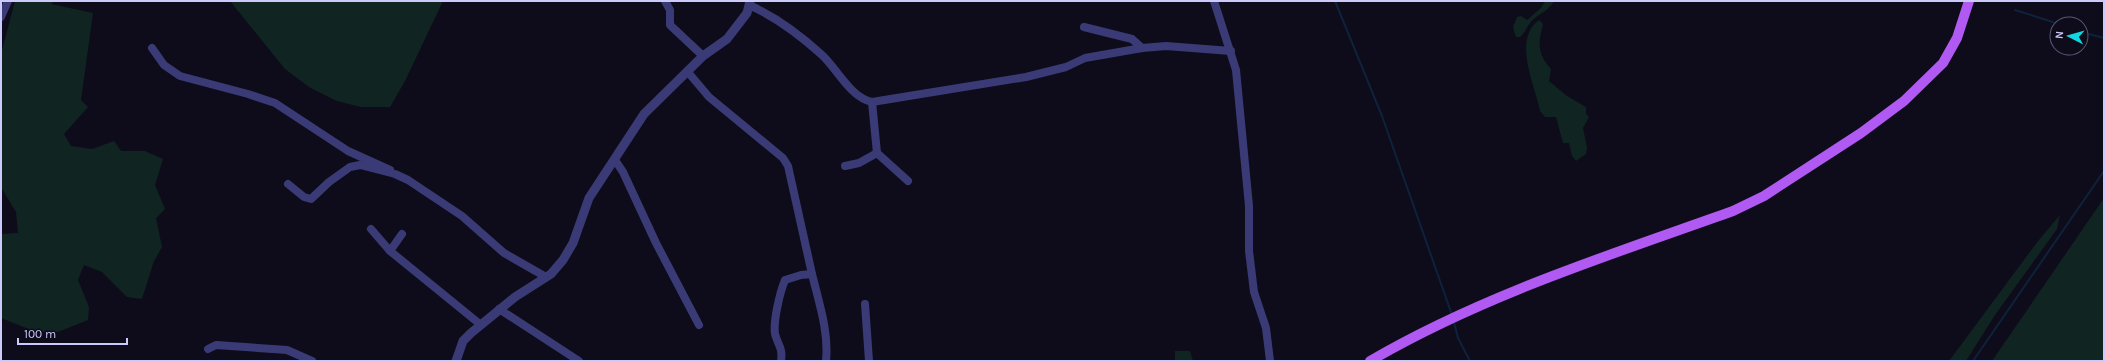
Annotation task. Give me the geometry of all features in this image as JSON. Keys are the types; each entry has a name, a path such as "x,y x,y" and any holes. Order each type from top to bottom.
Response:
{"main road":[{"path":"1370,361 1441,325 1517,290 1733,211 1764,196 1861,133 1904,101 1930,77 1943,63 1957,38 1969,1"}],"street":[{"path":"1,17 8,1"},
{"path":"665,1 670,10 670,25 704,56"},
{"path":"1214,1 1236,70 1249,206 1249,251 1254,292 1266,328 1270,361"},
{"path":"456,361 463,341 499,309 546,277 563,260 573,243 589,198 644,114 687,71 727,39 747,12 749,3 786,26 822,55 855,94 872,102 1026,78 1066,67 1085,58 1142,48 1166,46 1231,51"},
{"path":"1084,27 1132,40 1142,48"},
{"path":"152,48 164,65 180,76 248,94 275,103 348,151 387,168 408,180 462,216 504,253 546,277"},
{"path":"687,71 709,97 783,158 788,166 825,326 828,347 826,361"},
{"path":"872,102 878,153 908,181"},
{"path":"845,166 859,163 878,153"},
{"path":"615,160 623,172 656,243 699,325"},
{"path":"288,184 304,197 311,199 329,182 350,167 360,165 396,174"},
{"path":"371,229 390,251 481,325"},
{"path":"390,251 402,234"},
{"path":"781,361 782,350 775,333 781,288 784,280 801,275 812,274"},
{"path":"865,304 869,361"},
{"path":"499,309 579,361"},
{"path":"208,349 216,345 287,350 312,361"}],"green space":[{"path":"15,1 55,1 51,4 93,13 81,100 88,107 64,134 71,146 92,149 114,141 121,151 145,151 163,159 155,185 165,209 156,218 162,247 154,261 142,299 127,297 102,272 84,265 78,280 89,307 88,320 58,332 36,332 1,318 1,234 18,233 16,212 1,187 1,54"},
{"path":"230,1 443,1 405,81 390,107 361,107 337,101 309,87 285,69"},
{"path":"1545,1 1554,1 1549,8 1533,20 1520,37 1516,37 1513,27 1517,17 1521,16 1527,20 1541,8"},
{"path":"1539,20 1543,24 1540,37 1541,53 1551,69 1549,81 1567,96 1586,107 1586,114 1589,117 1583,128 1587,147 1586,154 1576,161 1572,156 1569,143 1563,143 1556,117 1545,117 1540,111 1530,76 1526,50 1527,39 1531,28"},
{"path":"2104,198 2104,361 1992,361"},
{"path":"2060,215 2057,229 1995,315 1966,361 1949,361 2038,241"},
{"path":"1175,351 1190,351 1193,361 1175,361"}],"waterway":[{"path":"1335,1 1382,116 1452,315"},
{"path":"2015,10 2049,21"},
{"path":"2089,34 2104,38"},
{"path":"1973,361 2104,171"},
{"path":"1454,322 1458,338 1470,361"}]}
